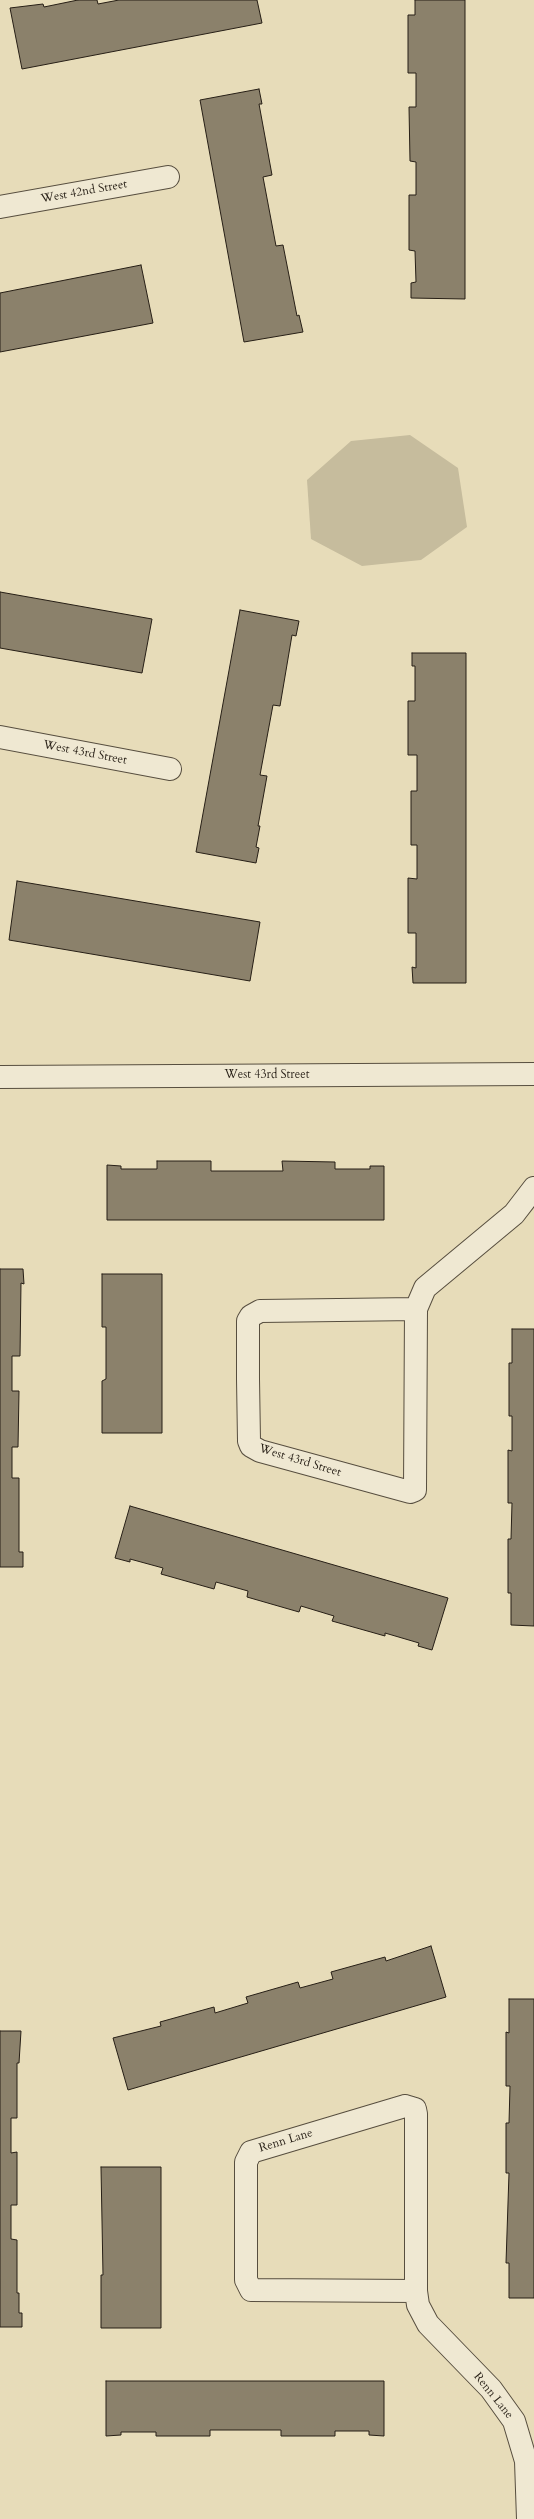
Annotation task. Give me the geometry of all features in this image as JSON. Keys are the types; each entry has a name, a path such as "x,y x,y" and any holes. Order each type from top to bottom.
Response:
{"street":[{"name":"West 42nd Street","path":"0,207 168,177"},
{"name":"West 43rd Street","path":"0,737 170,769"},
{"name":"West 43rd Street","path":"0,1076 534,1074"},
{"name":"West 43rd Street","path":"416,1309 260,1311 251,1316 248,1321 248,1379 249,1441 252,1446 260,1451 402,1490 410,1492 415,1490 416,1309 425,1288 514,1214 534,1188"},
{"name":"Renn Lane","path":"416,2291 251,2290 246,2280 246,2162 250,2152 405,2106 415,2109 416,2291 418,2305 428,2324 491,2389 514,2421 526,2461 528,2519"}],"shaded area":[{"path":"410,435 458,468 467,527 421,560 362,566 311,539 307,480 351,441"}],"building":[{"path":"78,0 97,0 98,4 119,0 257,0 262,23 22,69 10,8 43,4 44,7"},
{"path":"415,0 465,0 465,299 411,298 411,283 416,282 415,251 409,250 409,195 416,195 416,162 410,161 409,107 416,107 416,73 408,73 408,15 415,15"},
{"path":"259,89 262,104 259,104 272,175 263,177 276,246 283,245 297,316 299,315 303,332 244,342 200,100"},
{"path":"141,265 153,323 0,352 0,293"},
{"path":"0,592 152,619 142,673 0,648"},
{"path":"240,610 299,621 296,636 292,635 280,706 273,705 260,775 267,776 258,826 260,826 256,847 259,848 256,863 196,852"},
{"path":"412,653 466,653 466,983 413,983 412,967 416,968 416,933 408,933 408,878 417,879 417,845 411,845 411,791 417,791 417,755 408,755 408,701 415,701 415,666 412,666"},
{"path":"17,881 260,922 250,981 9,940"},
{"path":"157,1161 211,1161 211,1171 283,1171 282,1161 335,1162 335,1169 370,1169 370,1166 384,1166 384,1220 107,1220 107,1165 121,1166 121,1169 157,1169"},
{"path":"0,1269 23,1269 24,1284 21,1283 20,1356 12,1356 12,1391 19,1391 18,1447 12,1447 12,1478 19,1478 19,1552 23,1552 23,1567 0,1567"},
{"path":"102,1274 162,1274 162,1433 102,1433 102,1381 106,1379 106,1327 102,1327"},
{"path":"512,1329 534,1329 534,1626 511,1625 511,1593 508,1593 508,1539 511,1539 512,1503 508,1503 508,1450 512,1451 512,1416 509,1416 509,1363 512,1363"},
{"path":"130,1506 448,1598 432,1650 418,1646 419,1643 385,1633 385,1636 332,1621 334,1616 301,1606 299,1612 247,1597 248,1591 216,1582 214,1589 161,1574 163,1568 130,1559 130,1562 115,1558"},
{"path":"431,1946 446,1997 128,2090 113,2038 161,2026 160,2022 214,2007 215,2013 248,2003 246,1997 298,1982 300,1988 333,1979 331,1972 385,1957 386,1961"},
{"path":"509,1999 534,1999 534,2298 509,2298 509,2263 506,2263 509,2173 506,2173 506,2123 509,2123 510,2086 506,2086 506,2032 509,2033"},
{"path":"0,2031 21,2031 19,2063 17,2063 17,2118 11,2118 11,2153 17,2152 17,2205 11,2205 11,2239 17,2240 17,2293 19,2293 19,2313 22,2313 22,2327 0,2327"},
{"path":"101,2167 161,2167 161,2328 101,2328 101,2275 103,2275"},
{"path":"106,2381 384,2381 384,2436 369,2435 369,2431 335,2431 335,2436 281,2436 281,2430 210,2430 210,2436 156,2436 156,2432 121,2432 121,2435 106,2436"}]}
